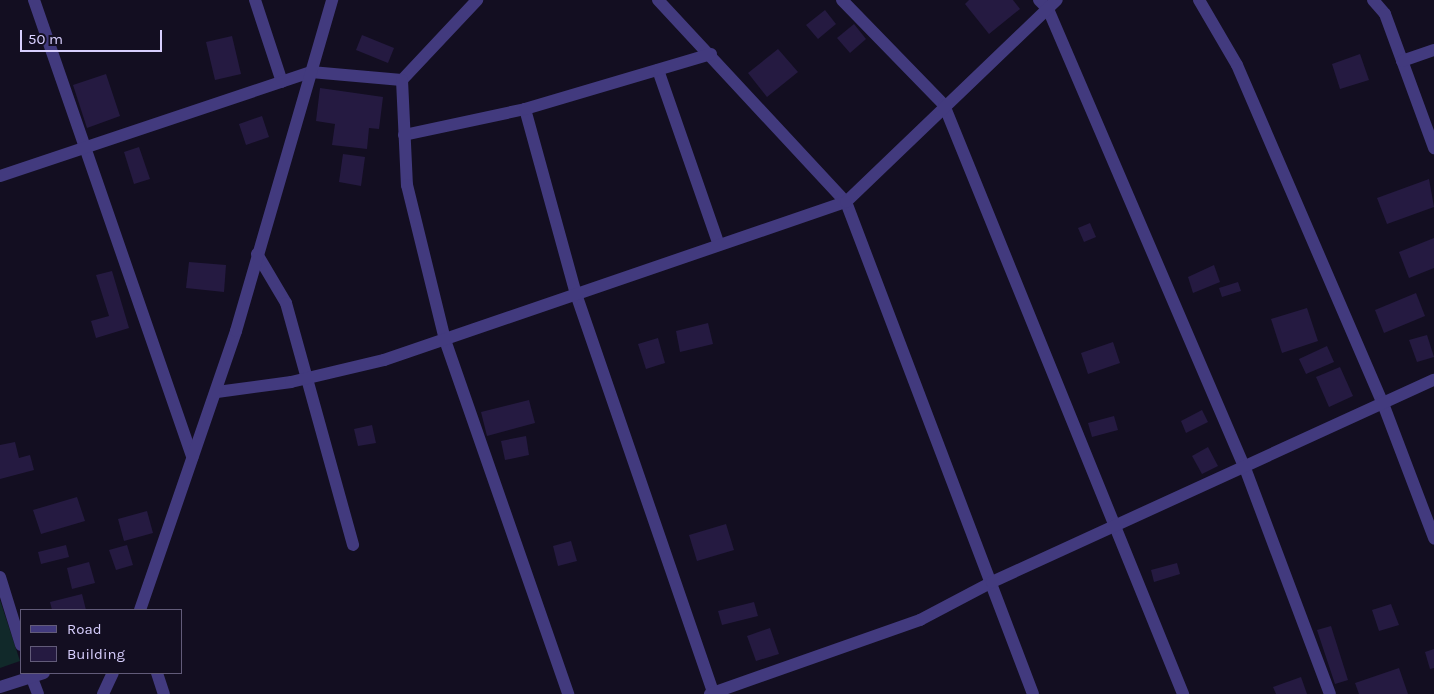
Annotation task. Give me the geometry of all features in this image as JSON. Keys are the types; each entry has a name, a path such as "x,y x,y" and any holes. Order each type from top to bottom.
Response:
{"street":[{"path":"34,0 83,149 192,457"},
{"path":"255,0 282,82"},
{"path":"140,609 192,457 217,392 332,0"},
{"path":"477,0 402,80 407,185 444,340 568,694"},
{"path":"658,0 711,54 846,202 1033,694"},
{"path":"842,0 944,105 1118,525 1183,694"},
{"path":"217,392 306,379 444,340 846,202 1043,5 1058,0"},
{"path":"1199,0 1237,65 1382,401 1434,538"},
{"path":"1373,0 1385,14 1434,148"},
{"path":"1043,5 1245,468 1330,694"},
{"path":"1402,61 1434,50"},
{"path":"404,135 524,109 711,54"},
{"path":"658,70 719,245"},
{"path":"0,176 311,72 402,80"},
{"path":"524,109 576,294 712,694 920,620 992,582 1245,468 1382,401 1434,380"},
{"path":"257,254 286,303 353,546"},
{"path":"0,577 20,642"},
{"path":"103,694 113,674"},
{"path":"157,674 164,694"},
{"path":"0,687 31,675 38,694"}],"green space":[{"path":"0,600 20,661 0,668"}],"building":[{"path":"969,0 1013,0 1020,9 989,34 965,4"},
{"path":"825,10 836,24 818,39 806,25"},
{"path":"854,24 866,39 850,53 837,38"},
{"path":"362,35 394,48 388,63 356,50"},
{"path":"232,36 241,74 215,80 206,42"},
{"path":"778,49 798,72 767,97 748,73"},
{"path":"1360,54 1369,80 1340,89 1332,64"},
{"path":"106,74 120,116 87,128 73,85"},
{"path":"320,88 383,97 379,129 369,128 367,149 332,145 335,124 316,121"},
{"path":"262,116 269,137 246,145 239,124"},
{"path":"139,147 150,179 134,184 124,152"},
{"path":"343,154 365,157 361,186 339,182"},
{"path":"1429,179 1434,207 1387,224 1377,198"},
{"path":"1090,223 1096,237 1084,242 1078,228"},
{"path":"1434,238 1434,268 1409,278 1399,252"},
{"path":"189,262 226,265 224,292 186,288"},
{"path":"1214,265 1220,282 1193,293 1188,277"},
{"path":"112,271 129,328 96,338 91,321 109,316 96,275"},
{"path":"1238,282 1241,291 1222,297 1219,288"},
{"path":"1416,293 1425,316 1384,333 1375,310"},
{"path":"1307,308 1318,341 1282,353 1271,319"},
{"path":"708,323 713,344 680,352 676,331"},
{"path":"1427,335 1434,357 1417,362 1409,340"},
{"path":"658,338 665,363 646,369 638,344"},
{"path":"1113,342 1120,363 1088,374 1081,353"},
{"path":"1327,346 1334,362 1306,374 1299,359"},
{"path":"1340,367 1353,396 1329,407 1316,377"},
{"path":"529,400 535,423 487,436 481,412"},
{"path":"1202,410 1208,422 1186,433 1181,421"},
{"path":"1114,416 1118,430 1092,437 1088,423"},
{"path":"372,425 376,443 358,446 354,429"},
{"path":"526,436 529,455 505,460 501,441"},
{"path":"15,442 19,458 30,455 34,470 0,479 0,445"},
{"path":"1208,447 1218,466 1202,474 1192,456"},
{"path":"77,497 85,521 41,534 33,510"},
{"path":"147,511 153,533 124,541 118,519"},
{"path":"726,524 734,550 697,561 689,535"},
{"path":"571,541 577,561 558,566 553,546"},
{"path":"66,545 69,557 41,564 38,552"},
{"path":"127,545 133,565 116,570 109,550"},
{"path":"89,562 95,583 72,589 67,568"},
{"path":"1177,563 1180,574 1154,582 1151,570"},
{"path":"82,594 86,609 52,609 50,602"},
{"path":"754,602 758,616 722,625 718,611"},
{"path":"1391,604 1399,625 1379,631 1372,610"},
{"path":"1331,626 1348,680 1335,684 1317,630"},
{"path":"770,628 779,654 756,661 747,636"},
{"path":"1434,649 1434,668 1430,669 1425,652"},
{"path":"1399,668 1408,694 1359,694 1355,683"},
{"path":"1301,677 1307,694 1276,694 1273,687"}]}
